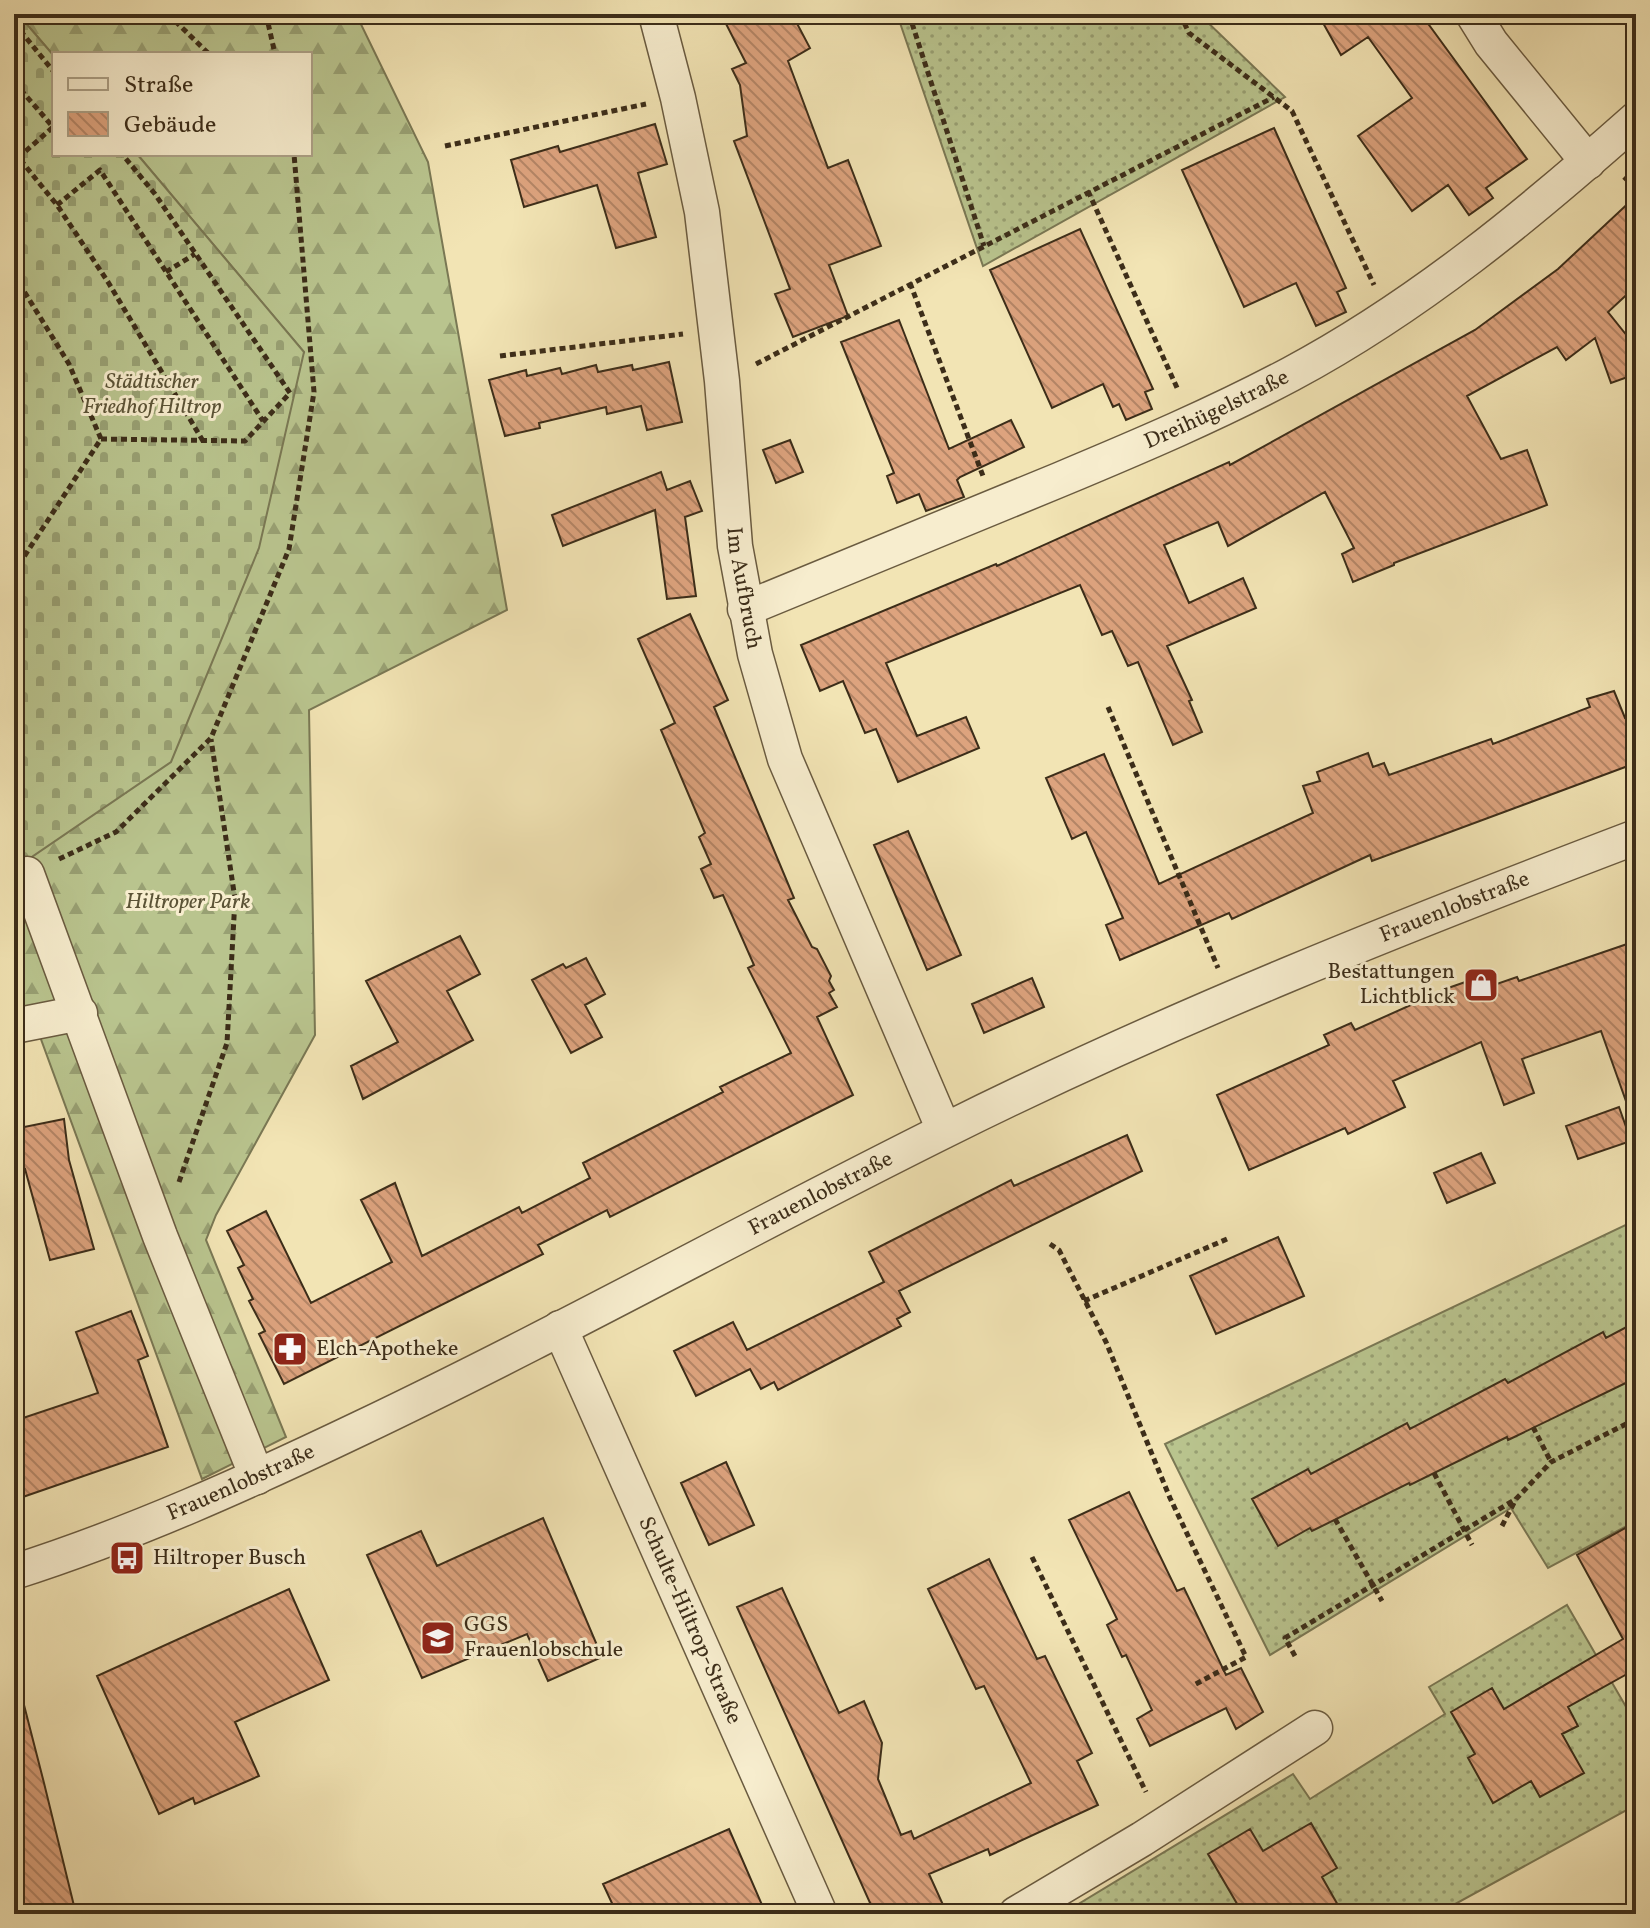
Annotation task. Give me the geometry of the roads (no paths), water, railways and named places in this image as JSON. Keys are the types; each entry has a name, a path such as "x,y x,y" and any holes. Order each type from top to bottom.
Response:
{"street":[{"name":"Im Aufbruch","path":"656,14 678,98 702,212 722,381 735,546 755,654 785,759 944,1130"},
{"path":"1473,14 1491,43 1588,162"},
{"name":"Dreihügelstraße","path":"745,609 1193,424 1293,373 1389,315 1491,242 1636,119"},
{"name":"Frauenlobstraße","path":"14,1572 109,1540 257,1477 441,1390 944,1130 1231,998 1422,919 1636,837"},
{"path":"27,874 160,1236 257,1477"},
{"path":"14,1026 80,1013"},
{"name":"Schulte-Hiltrop-Straße","path":"560,1328 820,1914"},
{"path":"1016,1914 1142,1839 1315,1728"}],"place":[{"name":"Bestattungen Lichtblick","path":"1481,985"},
{"name":"Elch-Apotheke","path":"290,1349"},
{"name":"Hiltroper Busch","path":"127,1558"},
{"name":"GGS Frauenlobschule","path":"438,1638"}],"park label":[{"name":"Städtischer Friedhof Hiltrop","path":"152,394"},
{"name":"Hiltroper Park","path":"188,902"}]}
